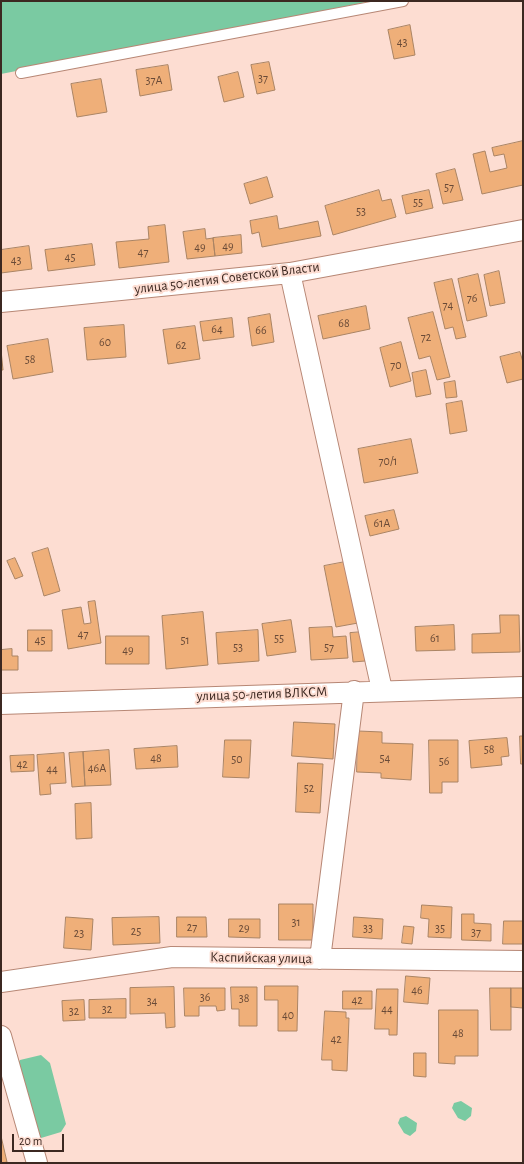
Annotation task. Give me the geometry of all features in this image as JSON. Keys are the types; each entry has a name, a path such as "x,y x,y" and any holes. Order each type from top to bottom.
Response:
{"street":[{"name":"улица 50-летия Советской Власти","path":"1,302 290,273 523,230"},
{"path":"290,273 382,690"},
{"name":"улица 50-летия ВЛКСМ","path":"1,704 382,690 523,687"},
{"path":"320,959 354,691"},
{"name":"Каспийская улица","path":"1,982 172,957 523,961"},
{"path":"1,1036 37,1163"}],"lane":[{"path":"21,73 402,1"}],"green space":[{"path":"1,1 372,1 1,74"},
{"path":"41,1055 50,1063 66,1124 61,1132 41,1138 31,1132 14,1070 20,1060"},
{"path":"461,1101 472,1108 471,1116 465,1121 458,1118 452,1108 454,1103"},
{"path":"406,1116 417,1123 416,1131 410,1136 404,1133 398,1123 400,1118"}],"building":[{"path":"410,25 415,55 394,59 388,30"},
{"path":"269,62 275,90 257,94 251,65"},
{"path":"168,65 172,90 140,96 136,70"},
{"path":"238,72 244,97 224,102 218,77"},
{"path":"101,79 107,112 77,117 71,84"},
{"path":"523,141 523,185 482,194 473,154 485,151 490,172 507,168 504,154 494,156 492,148"},
{"path":"455,169 463,200 443,204 436,174"},
{"path":"267,177 273,197 250,204 244,184"},
{"path":"379,190 382,201 391,199 396,217 333,235 325,206"},
{"path":"429,190 433,208 406,214 402,196"},
{"path":"277,216 279,229 318,221 321,236 262,247 259,232 252,234 250,221"},
{"path":"165,225 169,262 119,268 116,242 149,239 148,227"},
{"path":"205,229 206,239 213,238 215,256 187,259 183,232"},
{"path":"241,235 242,253 215,256 213,238"},
{"path":"92,244 95,265 48,271 45,250"},
{"path":"29,246 32,269 1,273 1,250"},
{"path":"499,271 505,303 490,306 484,275"},
{"path":"478,274 487,316 467,321 458,279"},
{"path":"452,279 466,337 456,339 453,327 445,329 434,283"},
{"path":"366,306 370,329 323,339 318,316"},
{"path":"433,312 450,377 437,380 430,356 419,359 408,318"},
{"path":"270,314 274,342 252,346 248,318"},
{"path":"232,318 234,337 203,341 200,322"},
{"path":"124,325 126,357 87,360 84,328"},
{"path":"195,326 200,359 168,364 163,330"},
{"path":"48,339 53,372 13,379 7,346"},
{"path":"401,342 411,381 390,387 380,348"},
{"path":"1,350 3,370 1,370"},
{"path":"520,352 523,362 523,379 507,383 500,357"},
{"path":"426,370 431,394 416,397 412,373"},
{"path":"455,381 457,397 446,398 444,383"},
{"path":"462,401 467,431 450,434 446,404"},
{"path":"411,439 418,473 364,483 358,449"},
{"path":"394,510 399,529 370,536 365,516"},
{"path":"48,548 60,591 44,596 32,553"},
{"path":"15,558 23,576 15,579 7,561"},
{"path":"345,562 358,623 336,627 324,566"},
{"path":"95,601 101,643 68,649 62,610 81,607 84,624 91,623 88,602"},
{"path":"203,612 208,665 166,669 162,616"},
{"path":"500,615 519,615 520,652 472,653 472,634 500,633"},
{"path":"291,620 296,652 267,656 262,624"},
{"path":"454,625 455,650 416,651 415,627"},
{"path":"332,627 333,637 346,636 348,658 311,660 309,628"},
{"path":"28,630 52,630 52,651 28,651"},
{"path":"258,630 259,661 218,664 216,633"},
{"path":"363,632 365,661 353,662 350,633"},
{"path":"106,636 149,636 149,664 106,664"},
{"path":"12,649 12,656 18,656 18,670 1,670 1,650"},
{"path":"294,722 335,724 333,759 292,756"},
{"path":"358,731 382,732 382,743 413,744 411,780 381,778 381,773 357,772"},
{"path":"520,736 523,736 523,764 521,764"},
{"path":"507,738 509,756 501,757 502,765 471,768 469,741"},
{"path":"225,740 251,740 249,778 223,777"},
{"path":"429,740 458,740 458,782 442,782 442,793 430,793"},
{"path":"177,746 178,767 136,769 134,749"},
{"path":"109,750 111,785 85,786 83,752"},
{"path":"83,752 85,786 72,787 69,753"},
{"path":"64,753 66,783 50,784 51,794 40,795 37,755"},
{"path":"34,755 34,771 11,772 10,756"},
{"path":"298,763 323,764 320,813 296,812"},
{"path":"91,803 92,838 76,839 75,804"},
{"path":"279,904 313,904 313,940 279,940"},
{"path":"422,905 452,907 451,938 428,937 429,919 421,918"},
{"path":"462,914 474,914 474,923 491,924 491,941 462,940"},
{"path":"66,917 93,919 91,950 64,948"},
{"path":"159,917 160,943 113,945 112,918"},
{"path":"177,917 206,917 207,937 177,937"},
{"path":"354,917 383,919 382,939 353,937"},
{"path":"229,919 260,919 260,938 229,937"},
{"path":"504,921 523,921 523,944 503,944"},
{"path":"404,926 414,927 412,944 402,943"},
{"path":"406,976 430,978 428,1004 404,1002"},
{"path":"265,986 298,986 297,1031 278,1031 278,1000 265,1000"},
{"path":"174,987 175,1027 166,1028 165,1013 130,1014 130,988"},
{"path":"231,987 257,987 257,1026 239,1026 239,1009 232,1009"},
{"path":"184,988 225,988 225,1010 217,1011 216,1006 199,1006 199,1016 185,1016"},
{"path":"490,988 511,988 511,1030 491,1030"},
{"path":"511,988 523,988 523,1008 511,1007"},
{"path":"377,989 398,989 397,1035 389,1035 389,1029 375,1029"},
{"path":"343,991 372,991 372,1009 343,1009"},
{"path":"126,999 126,1018 89,1018 89,1000"},
{"path":"84,1000 85,1020 63,1021 62,1001"},
{"path":"439,1010 478,1010 478,1056 455,1056 455,1064 439,1063"},
{"path":"325,1011 346,1012 346,1018 349,1018 347,1071 332,1070 332,1060 322,1060"},
{"path":"414,1053 426,1053 426,1077 414,1076"},
{"path":"1,1136 7,1162 2,1163 1,1163"}]}
